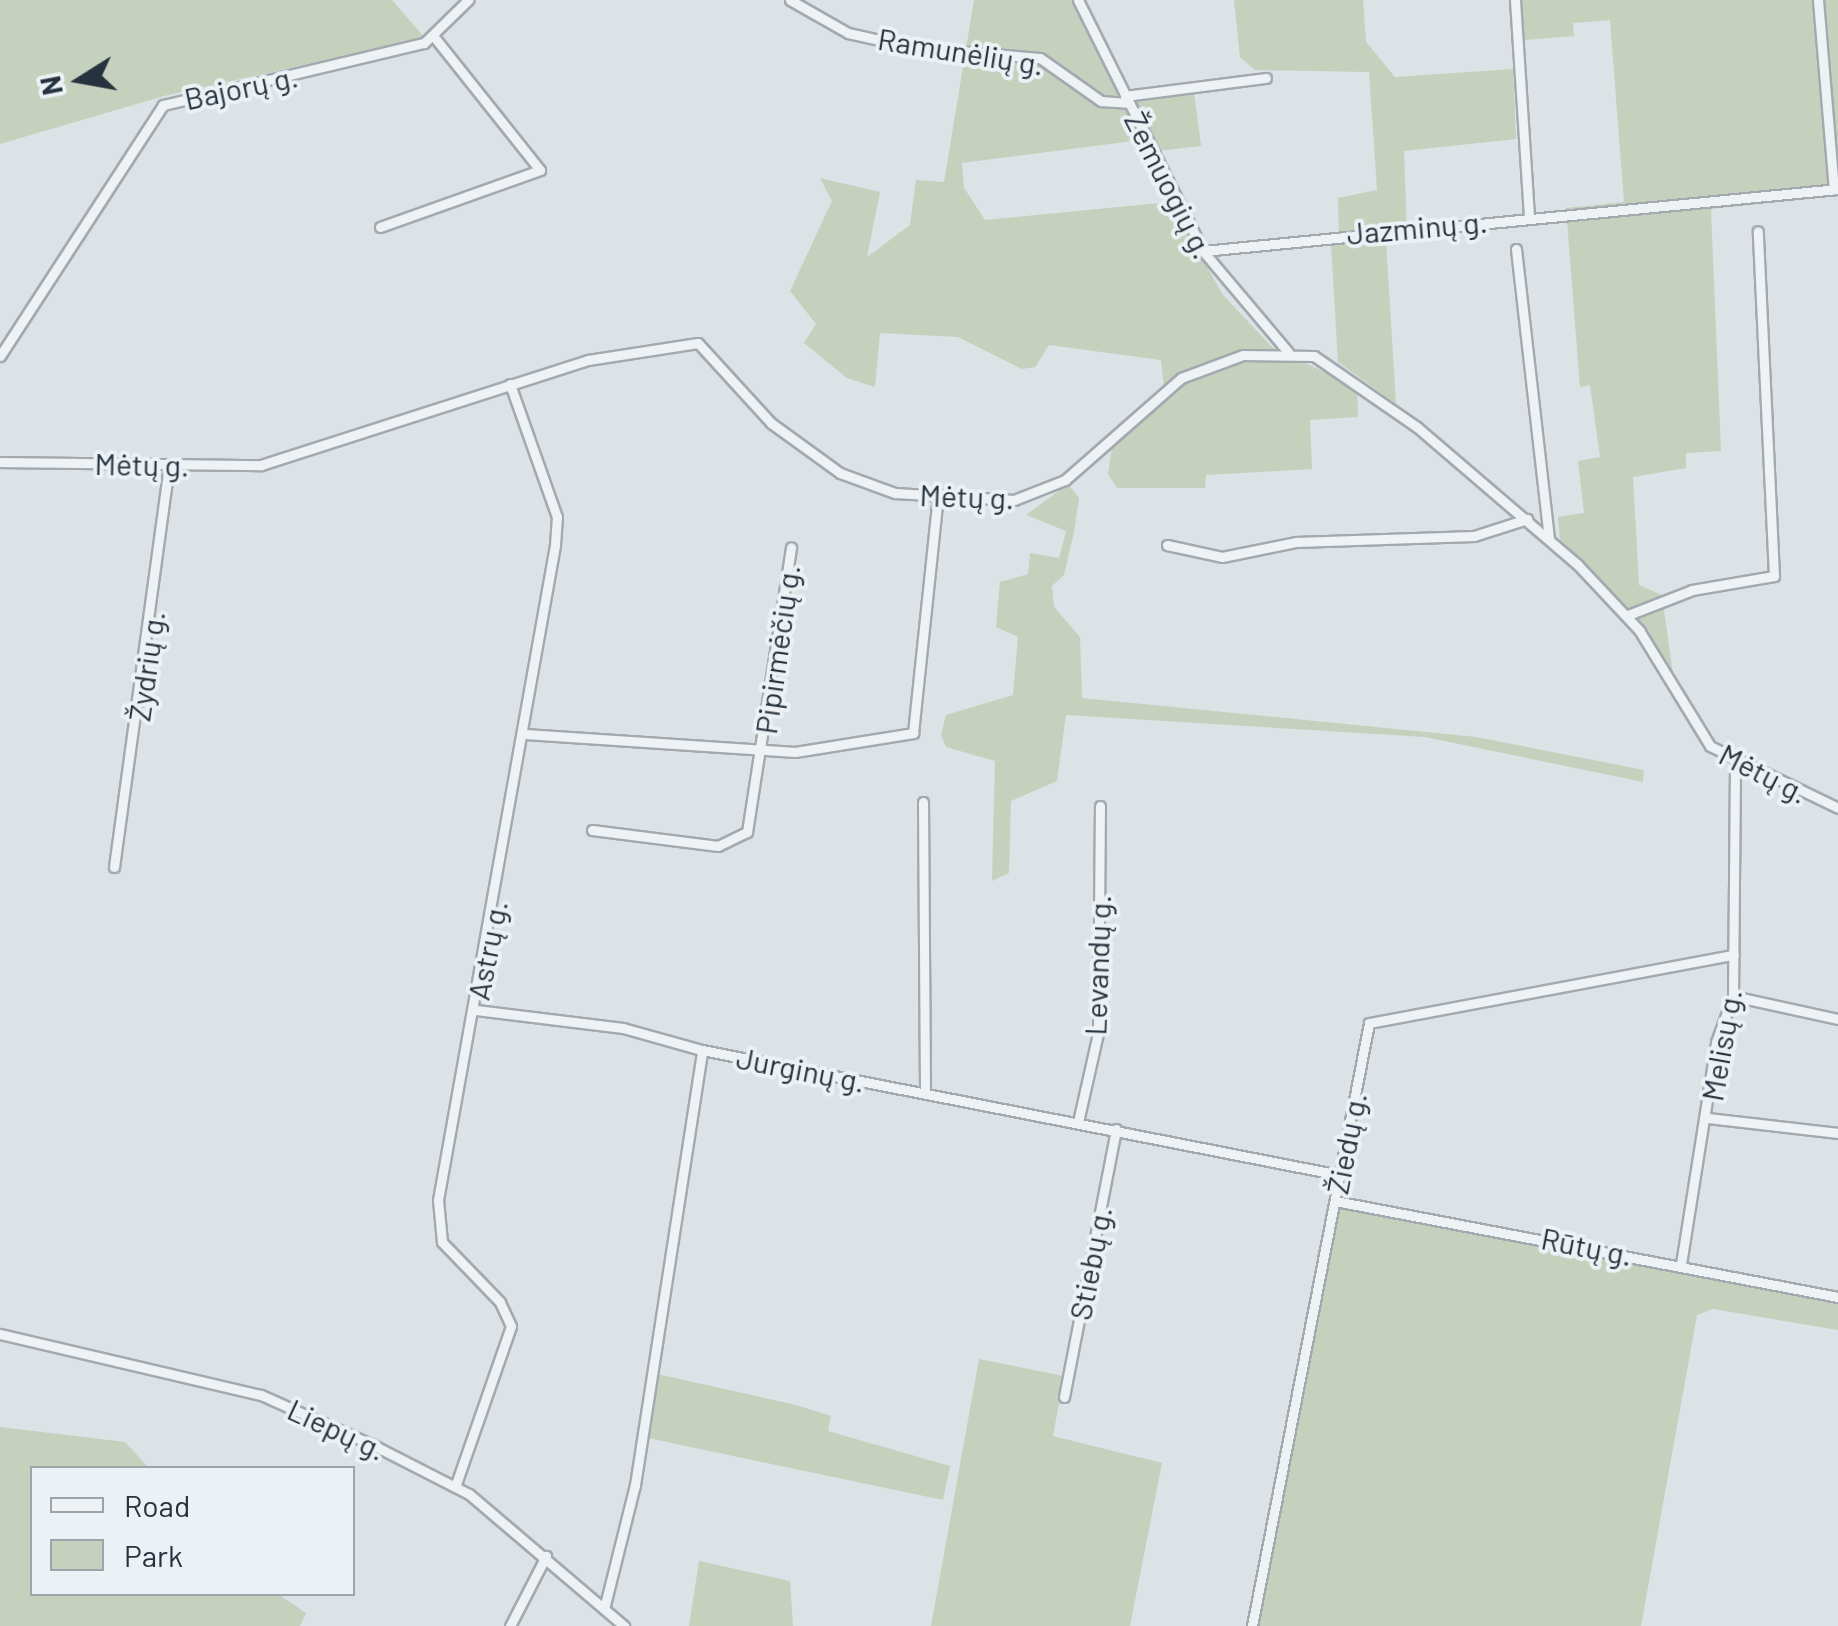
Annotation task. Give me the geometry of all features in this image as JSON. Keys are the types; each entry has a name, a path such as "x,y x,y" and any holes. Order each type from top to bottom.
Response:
{"street":[{"path":"380,227 540,170 435,38 468,0"},
{"name":"Ramunėlių g.","path":"790,0 848,32 902,45 1040,58 1101,101 1126,100"},
{"name":"Žemuogių g.","path":"1078,0 1203,251 1288,352"},
{"path":"1514,0 1529,218"},
{"path":"1818,0 1836,189"},
{"name":"Bajorų g.","path":"0,356 163,105 435,38"},
{"path":"1126,100 1266,78"},
{"name":"Jazminų g.","path":"1203,251 1632,205 1836,189"},
{"path":"1628,615 1692,590 1774,576 1758,232"},
{"path":"1516,249 1549,538"},
{"name":"Mėtų g.","path":"0,462 169,465 297,458 588,360 704,345 771,424 840,473 895,492 1043,494 1181,378 1226,359 1288,352 1338,368 1549,538 1628,615 1683,714 1735,764 1838,808"},
{"name":"Astrų g.","path":"455,1487 511,1326 436,1225 525,734 556,517 510,384"},
{"name":"Žydrių g.","path":"114,867 169,465"},
{"path":"525,734 763,751 904,737 918,727 938,494"},
{"path":"1167,545 1222,557 1296,542 1474,536 1527,519"},
{"name":"Pipirmėčių g.","path":"592,830 734,843 752,824 791,547"},
{"name":"Melisų g.","path":"1681,1264 1708,1118 1716,1042 1733,996 1735,764"},
{"path":"923,802 925,1093"},
{"name":"Levandų g.","path":"1078,1122 1098,1033 1100,806"},
{"name":"Žiedų g.","path":"1252,1626 1369,1024 1734,956"},
{"path":"1733,996 1838,1019"},
{"path":"476,1010 623,1028 702,1050"},
{"name":"Jurginų g.","path":"604,1609 635,1486 702,1050 1340,1175"},
{"path":"1708,1118 1838,1132"},
{"name":"Stiebų g.","path":"1064,1396 1116,1129"},
{"name":"Rūtų g.","path":"1335,1201 1837,1294"},
{"name":"Liepų g.","path":"0,1334 261,1395 455,1487 546,1556 624,1626"},
{"path":"510,1626 546,1556"}],"green space":[{"path":"0,0 392,0 425,38 164,96 0,144"},
{"path":"974,0 1074,0 1141,140 962,163 964,188 985,220 1170,202 1223,295 1272,347 1357,388 1358,417 1310,420 1312,469 1206,475 1205,488 1117,488 1108,474 1112,446 1165,396 1161,360 1049,345 1035,367 1022,369 958,337 880,333 875,387 847,378 804,343 816,324 790,291 832,201 820,178 880,192 867,257 910,225 916,180 944,182"},
{"path":"1234,0 1363,0 1366,42 1395,77 1513,69 1516,139 1404,151 1407,238 1386,242 1396,404 1338,362 1331,243 1339,242 1338,198 1377,190 1369,72 1255,70 1240,57"},
{"path":"1520,0 1838,0 1838,196 1711,209 1721,451 1686,453 1686,468 1633,477 1639,585 1662,595 1675,690 1640,622 1560,539 1558,517 1584,513 1578,461 1600,457 1590,385 1580,387 1566,208 1624,202 1610,20 1573,23 1574,36 1523,40"},
{"path":"1194,92 1201,146 1157,151 1132,99"},
{"path":"1068,484 1079,498 1074,532 1064,575 1052,586 1054,607 1080,637 1082,698 1476,737 1644,770 1643,782 1425,737 1066,715 1057,781 1011,801 1009,873 992,881 995,761 946,747 941,735 946,715 1013,695 1018,637 996,627 1000,582 1028,574 1030,553 1059,558 1066,531 1026,515"},
{"path":"1360,1206 1838,1304 1838,1330 1713,1309 1697,1315 1641,1626 1257,1626 1340,1209"},
{"path":"979,1359 1064,1376 1053,1436 1162,1463 1130,1626 931,1626"},
{"path":"657,1374 796,1405 831,1416 828,1431 950,1466 943,1500 648,1438"},
{"path":"0,1427 125,1442 147,1466 30,1466 30,1596 281,1596 306,1613 300,1626 0,1626"},
{"path":"699,1561 790,1581 793,1626 689,1626"}]}
